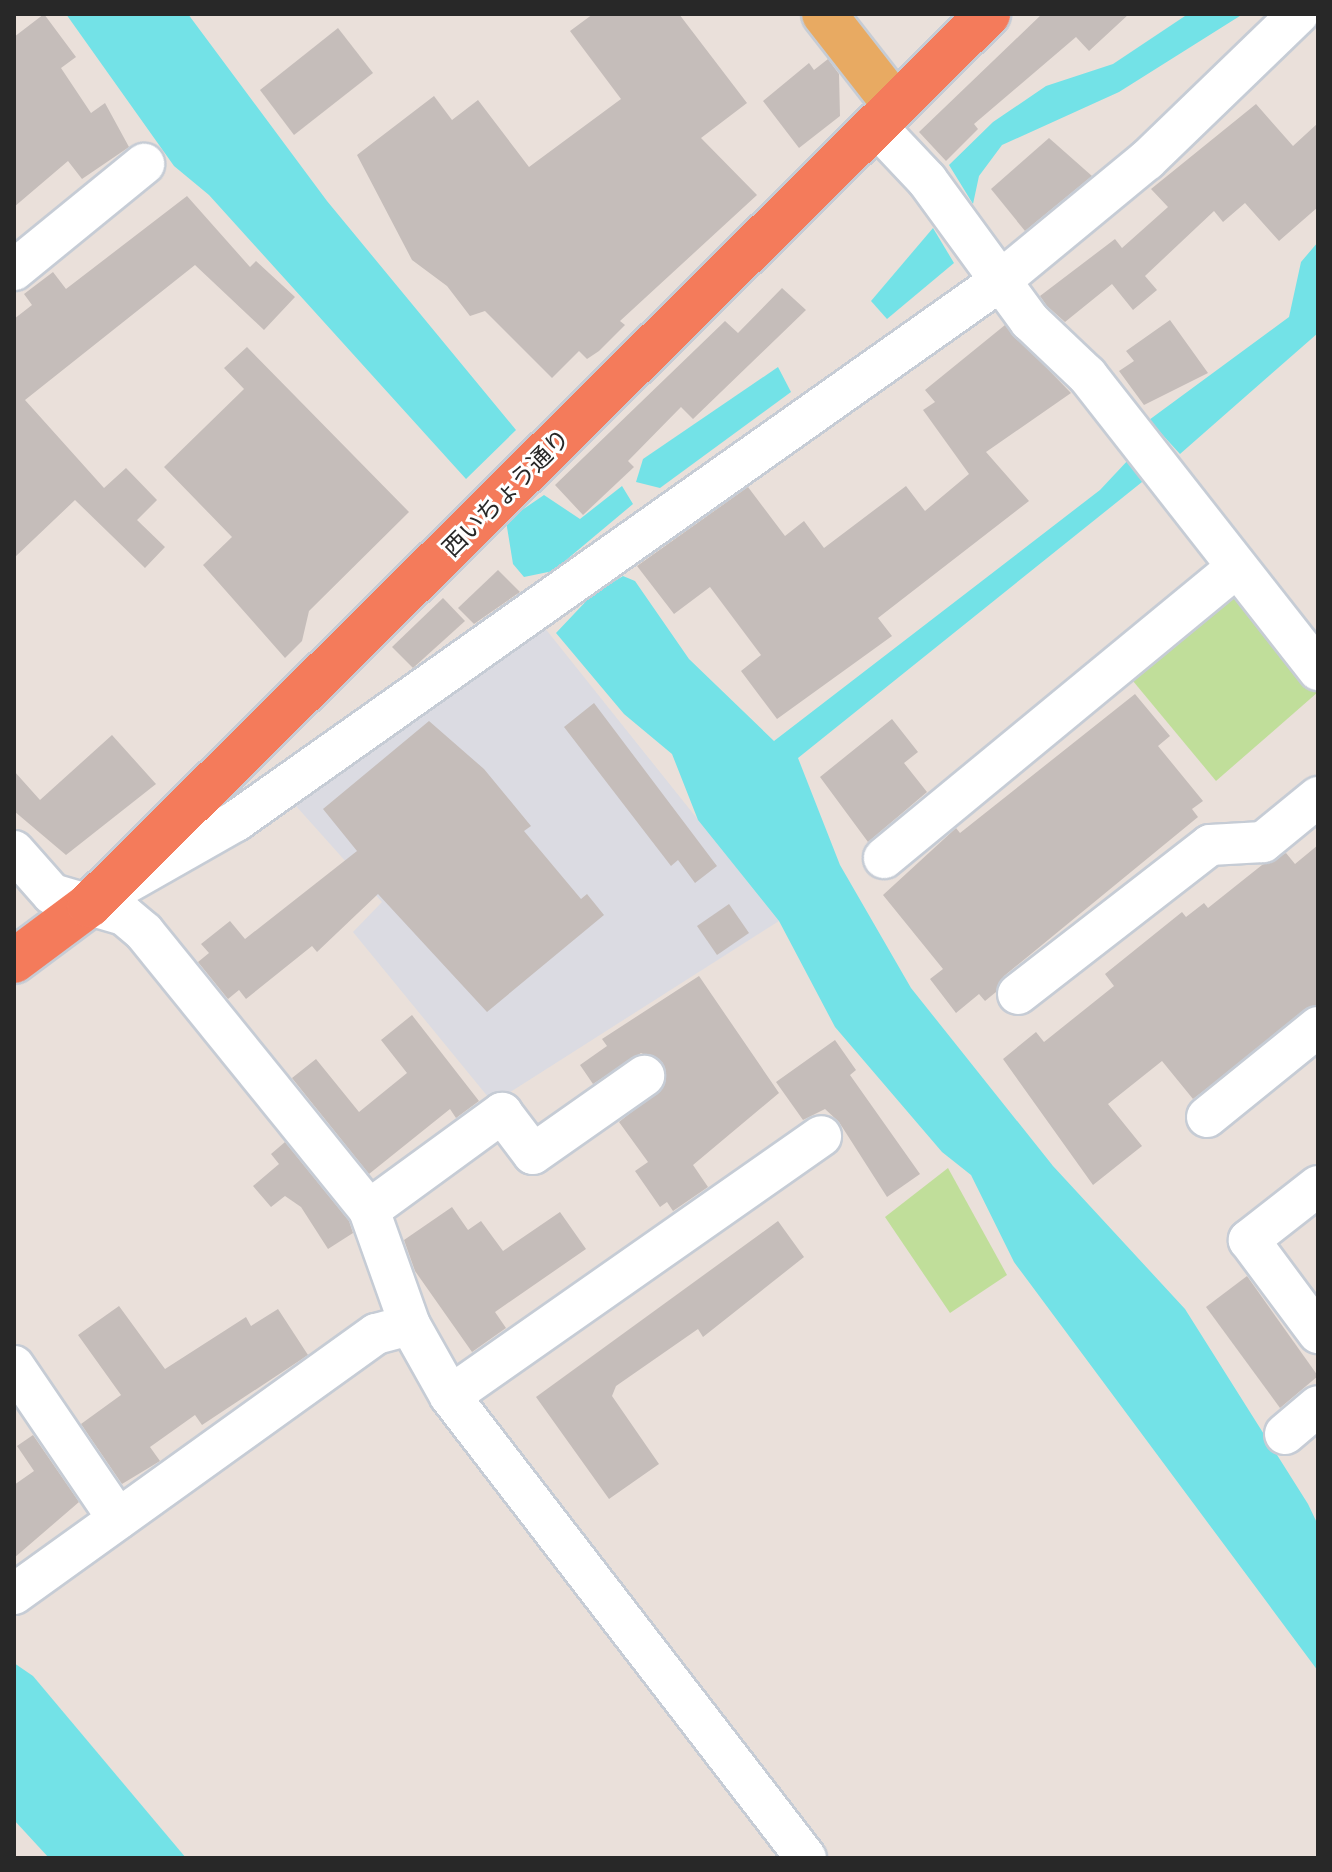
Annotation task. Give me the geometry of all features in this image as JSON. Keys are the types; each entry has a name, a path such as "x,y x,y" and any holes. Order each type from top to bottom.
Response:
{"highway":[{"name":"西いちょう通り","path":"14,961 89,905 988,14"}],"main road":[{"path":"824,14 885,115"}],"street":[{"path":"89,905 236,821 1000,281 1147,160 1298,14"},
{"path":"885,115 927,180 1000,281 1087,375 1318,670"},
{"path":"14,270 144,164"},
{"path":"884,858 1237,567"},
{"path":"1018,994 1210,845 1263,842 1318,797"},
{"path":"14,851 52,894 124,915 144,932 369,1210 410,1325 450,1396 806,1858"},
{"path":"1207,1117 1318,1027"},
{"path":"369,1210 502,1113 533,1154 644,1076"},
{"path":"450,1396 821,1136"},
{"path":"1318,1186 1249,1240 1318,1333"},
{"path":"14,1594 376,1334 410,1325"},
{"path":"14,1366 118,1519"},
{"path":"1285,1434 1318,1406"}],"shaded area":[{"path":"540,622 779,921 493,1103 353,932 382,902 296,806"}],"green space":[{"path":"1234,584 1318,692 1216,781 1128,675"},
{"path":"948,1168 1007,1275 950,1313 885,1217"}],"water":[{"path":"66,14 188,14 327,201 516,430 466,479 209,195 174,166"},
{"path":"1188,14 1243,14 1119,92 1002,145 979,176 973,204 949,165 993,122 1046,86 1113,64"},
{"path":"933,228 954,263 887,319 871,301"},
{"path":"1318,242 1318,333 1180,454 1149,420 1289,317 1301,262"},
{"path":"778,367 791,392 660,488 636,482 643,459"},
{"path":"1130,458 1147,478 798,758 840,865 911,988 1053,1166 1185,1309 1308,1504 1318,1525 1318,1671 1014,1262 971,1175 942,1152 835,1027 779,921 698,820 672,754 624,714 556,633 591,596 623,576 635,581 689,659 774,741 1100,490"},
{"path":"622,486 633,504 553,571 524,577 513,564 506,521 544,495 580,519"},
{"path":"14,1663 33,1676 186,1858 49,1858 14,1820"}],"building":[{"path":"44,14 76,57 61,68 91,113 105,103 129,147 82,179 68,161 14,207 14,37"},
{"path":"593,14 679,14 747,103 701,138 757,195 620,321 625,325 599,351 587,359 579,351 552,378 485,311 470,316 447,286 412,260 357,155 434,96 452,120 478,100 529,167 621,99 570,31"},
{"path":"1042,14 1129,14 1089,51 1076,37 974,124 978,129 946,161 919,132"},
{"path":"338,28 373,73 294,135 260,90"},
{"path":"828,59 839,74 840,116 799,148 763,101 809,63 814,70"},
{"path":"1256,104 1293,146 1318,123 1318,207 1279,241 1245,203 1223,222 1214,211 1145,276 1157,290 1133,310 1112,284 1065,322 1047,306 1040,296 1115,239 1122,248 1168,207 1151,189"},
{"path":"1049,138 1092,176 1025,231 991,189"},
{"path":"187,196 250,267 256,261 295,297 264,330 195,265 25,400 104,488 126,468 157,500 137,520 165,547 145,568 75,500 14,558 14,319 32,305 24,294 53,272 66,289"},
{"path":"782,288 806,310 693,419 681,407 628,461 634,467 583,515 555,485 725,321 738,333"},
{"path":"1170,320 1208,373 1144,405 1119,371 1134,361 1126,351"},
{"path":"1005,325 1071,393 986,452 1029,501 878,618 892,636 777,719 741,671 761,655 710,587 674,614 637,566 748,487 785,536 804,521 824,548 906,486 925,511 969,474 923,410 935,402 925,390"},
{"path":"247,347 409,512 309,611 302,641 285,658 203,565 232,537 164,467 244,389 224,368"},
{"path":"498,570 520,592 474,624 458,608"},
{"path":"443,598 465,621 413,668 392,647"},
{"path":"1135,694 1170,736 1158,746 1203,801 1192,809 1198,817 1004,976 996,992 985,1001 979,994 956,1013 930,979 943,969 883,895 956,828 960,833"},
{"path":"594,703 717,866 695,883 678,860 671,866 564,727"},
{"path":"892,719 918,752 904,763 927,792 868,842 820,777"},
{"path":"429,721 484,769 531,826 524,831 581,899 587,894 604,915 487,1012 378,894 317,952 312,946 246,999 239,990 228,999 198,962 209,953 201,944 230,921 245,939 357,851 323,809"},
{"path":"112,735 156,784 66,855 14,811 14,771 40,800"},
{"path":"1318,845 1318,1005 1193,1099 1162,1061 1108,1104 1142,1146 1093,1185 1003,1059 1036,1032 1044,1042 1114,986 1105,974 1182,912 1186,917 1204,903 1208,908 1262,865 1286,853 1295,864"},
{"path":"729,904 749,933 717,955 697,926"},
{"path":"699,976 779,1093 693,1165 708,1187 673,1211 667,1202 660,1207 635,1171 648,1162 619,1122 664,1086 663,1063 641,1053 593,1084 580,1065 607,1046 602,1039"},
{"path":"412,1015 479,1101 456,1118 450,1109 369,1174 292,1078 316,1059 359,1112 407,1073 381,1040"},
{"path":"835,1040 856,1070 850,1075 920,1174 887,1197 839,1122 825,1109 803,1120 776,1082"},
{"path":"285,1142 349,1221 353,1233 328,1249 301,1207 285,1196 271,1207 253,1186 279,1164 271,1154"},
{"path":"452,1207 468,1230 481,1221 503,1251 560,1212 586,1249 495,1312 506,1328 472,1352 415,1271 404,1240"},
{"path":"778,1221 804,1257 703,1337 698,1329 616,1386 612,1396 659,1464 609,1499 536,1397"},
{"path":"1247,1276 1318,1376 1280,1408 1206,1307"},
{"path":"119,1306 165,1369 246,1317 251,1326 278,1309 308,1355 202,1425 195,1415 150,1447 160,1461 122,1484 81,1424 121,1395 78,1335"},
{"path":"33,1435 79,1502 14,1558 14,1485 34,1471 17,1446"}]}
